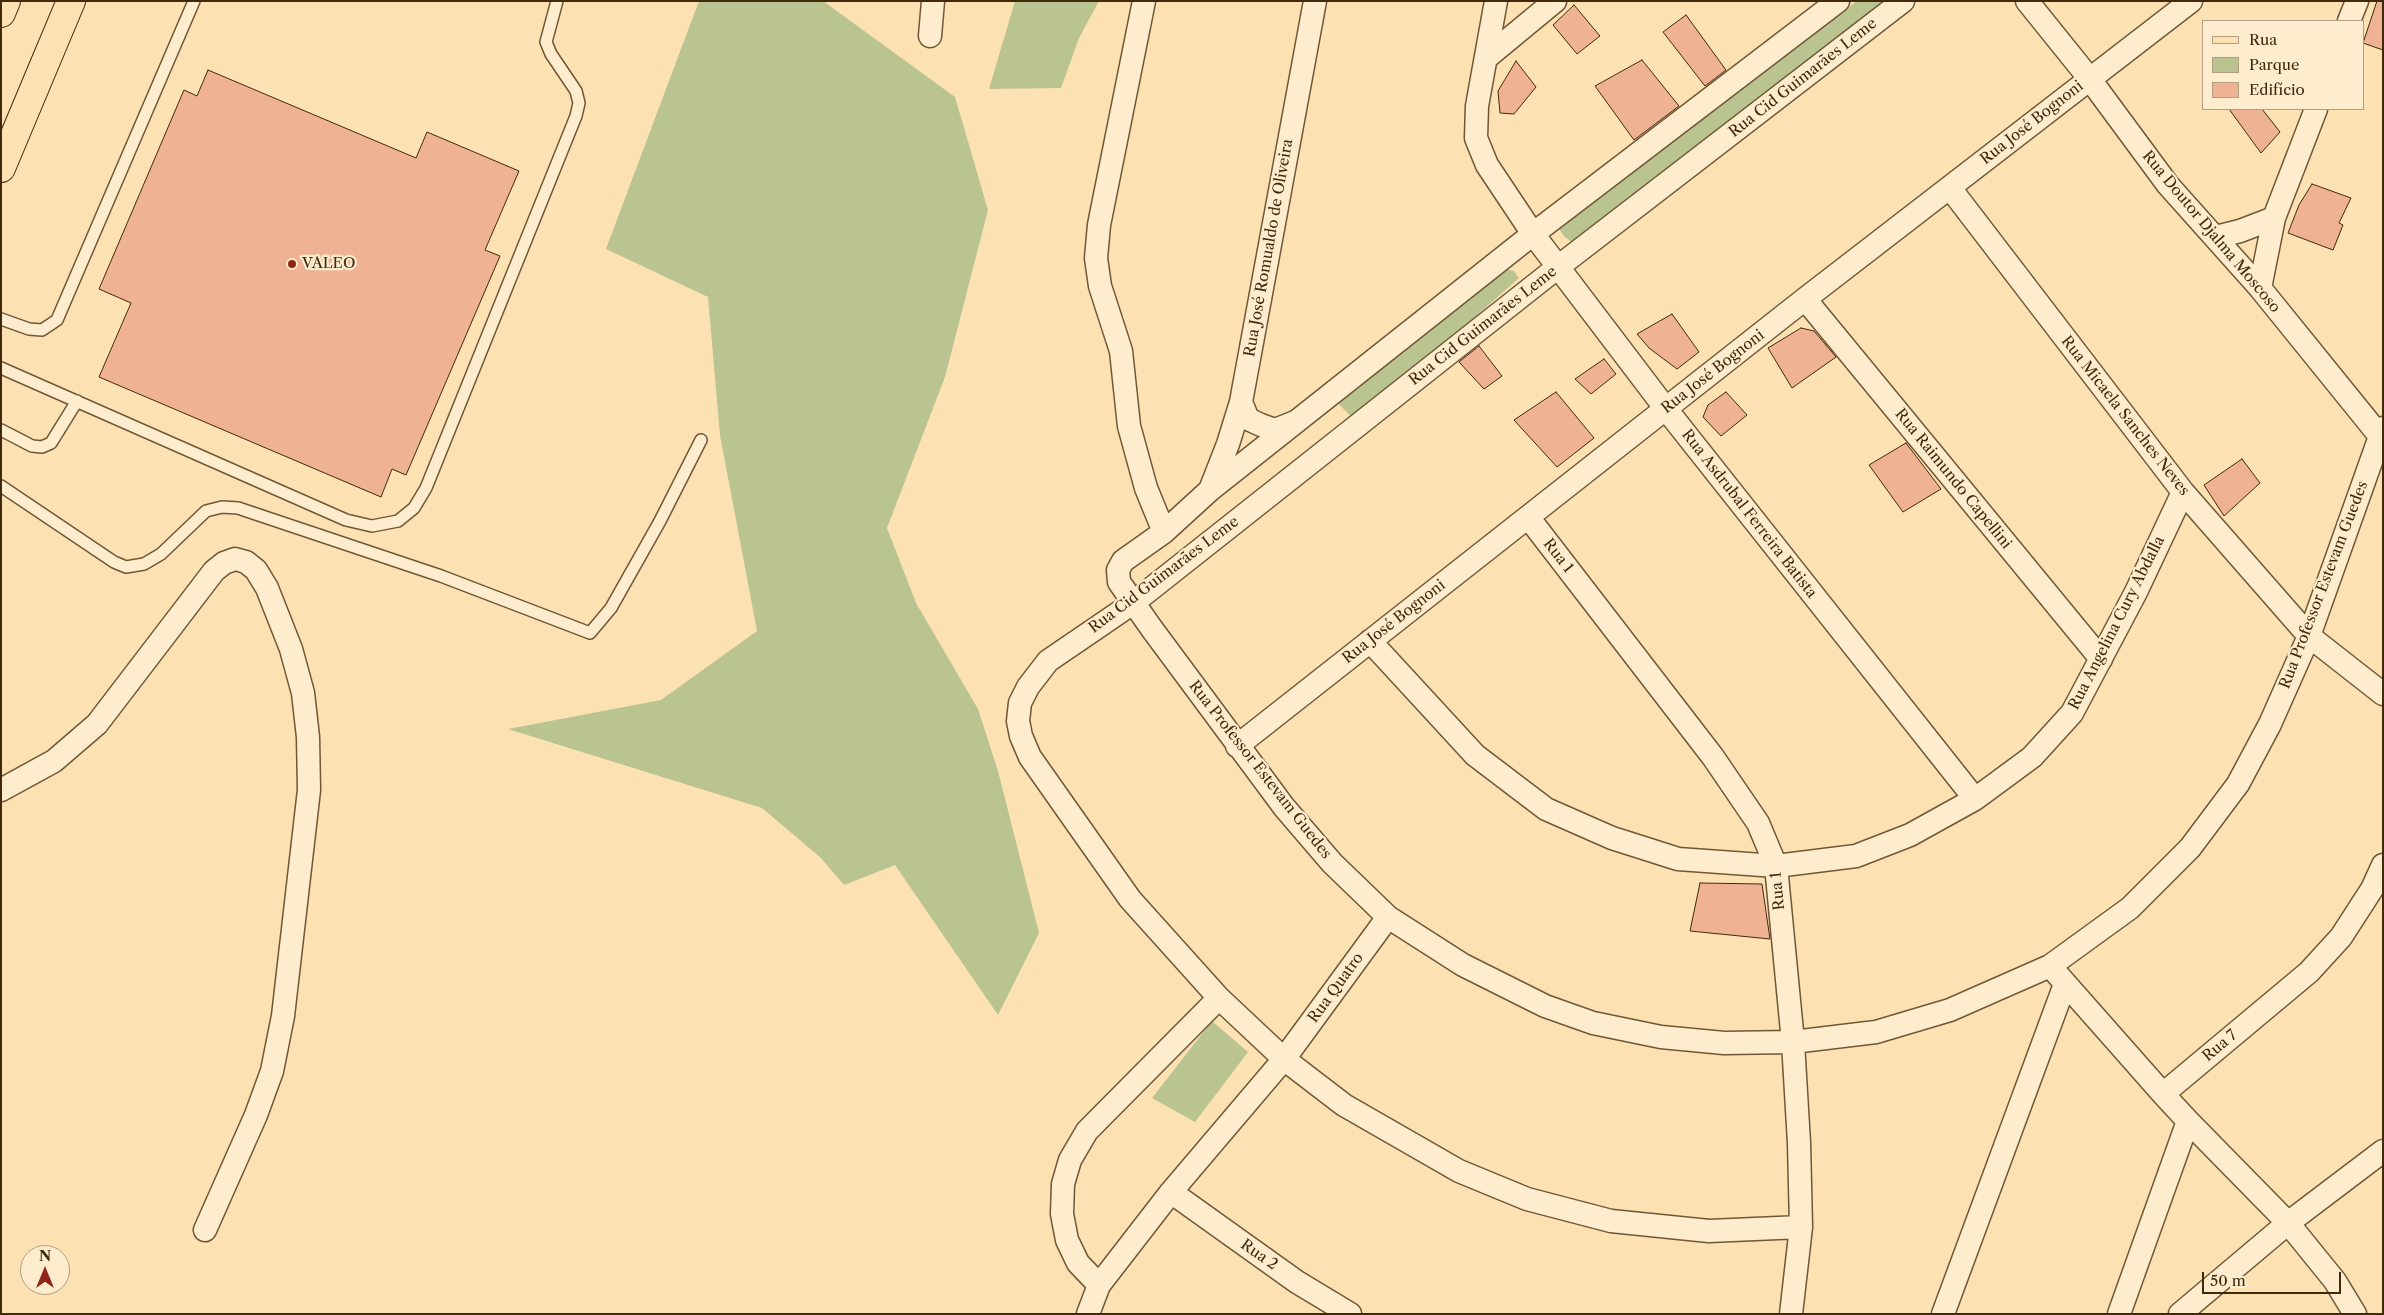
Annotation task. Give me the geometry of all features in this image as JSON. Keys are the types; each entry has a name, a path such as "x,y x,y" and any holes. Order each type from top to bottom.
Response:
{"main road":[{"path":"1,13 6,1"},
{"path":"1,168 71,1"}],"street":[{"path":"930,36 933,1"},
{"path":"1144,1 1099,225 1096,258 1100,286 1121,351 1129,426 1146,488 1164,532 1210,490 1300,421 1533,234 1838,1"},
{"name":"Rua José Romualdo de Oliveira","path":"1210,490 1228,444 1241,402 1315,1"},
{"name":"Rua Asdrubal Ferreira Batista","path":"1496,1 1477,106 1476,138 1487,164 1533,234 1666,409 1975,799"},
{"path":"1486,58 1555,1"},
{"name":"Rua Cid Guimarães Leme","path":"1801,1227 1709,1231 1611,1221 1527,1199 1459,1170 1353,1110 1284,1059 1219,998 1130,899 1030,756 1021,736 1018,721 1020,703 1028,686 1048,661 1134,603 1558,267 1903,1"},
{"name":"Rua Doutor Djalma Moscoso","path":"2027,1 2089,78 2168,185 2260,288 2382,435"},
{"name":"Rua José Bognoni","path":"1237,746 1805,299 2191,1"},
{"path":"2349,20 2357,1"},
{"path":"2260,288 2274,218 2316,110"},
{"name":"Rua Micaela Sanches Neves","path":"1950,188 2183,492 2309,636 2383,694"},
{"path":"2216,237 2274,218"},
{"name":"Rua Raimundo Capellini","path":"1805,299 2101,659"},
{"path":"1241,402 1248,419 1275,430 1300,421"},
{"name":"Rua Professor Estevam Guedes","path":"1164,532 1123,561 1118,570 1119,582 1237,746 1284,807 1332,863 1388,917 1463,965 1545,1006 1594,1023 1661,1037 1724,1043 1793,1042 1876,1032 1950,1010 2050,966 2130,908 2190,848 2238,784 2270,724 2309,636 2382,435"},
{"name":"Rua Angelina Cury Abdalla","path":"1370,641 1475,755 1546,809 1612,838 1678,859 1776,866 1856,856 1910,835 1975,799 2032,757 2072,713 2101,659 2183,492"},
{"name":"Rua 1","path":"1528,517 1712,757 1758,823 1776,866 1793,1042 1799,1143 1801,1227 1791,1314"},
{"path":"1,790 54,760 97,724 214,571 224,563 235,559 246,562 256,570 267,588 291,649 303,693 308,737 309,790 283,1016 272,1071 256,1115 205,1230"},
{"name":"Rua 7","path":"2163,1094 2309,972 2341,937 2372,889 2383,865"},
{"name":"Rua Quatro","path":"1094,1297 1171,1192 1284,1059 1388,917"},
{"path":"2050,966 2188,1122 2288,1223 2335,1281 2354,1314"},
{"path":"1943,1314 2064,984"},
{"path":"1094,1297 1067,1240 1062,1214 1063,1184 1070,1160 1087,1131 1219,998"},
{"path":"2119,1314 2188,1122"},
{"path":"2180,1314 2288,1223 2383,1151"},
{"name":"Rua 2","path":"1171,1192 1297,1282 1350,1314"}],"lane":[{"path":"1,319 29,329 42,330 57,320 194,1"},
{"path":"1,368 346,520 372,526 398,521 414,508 426,488 576,116 579,103 576,91 551,54 546,42 557,1"},
{"path":"1,430 32,446 42,447 51,443 76,401"},
{"path":"1,486 114,562 126,567 144,564 161,554 206,511 222,507 238,508 449,579 590,633 611,608 660,521 701,440"}],"green space":[{"path":"699,1 823,1 955,97 988,210 945,377 887,528 916,603 978,709 998,771 1039,933 998,1015 895,865 844,885 821,858 762,808 508,729 661,700 757,631 720,435 708,297 606,249"},
{"path":"1015,1 1099,1 1079,38 1061,88 989,89"},
{"path":"1857,1 1887,1 1573,243 1565,237 1559,229"},
{"path":"1502,268 1514,271 1519,278 1356,422 1338,403"},
{"path":"1212,1021 1248,1052 1195,1122 1152,1098"}],"building":[{"path":"2377,1 2383,1 2383,50 2364,43"},
{"path":"1574,5 1600,36 1577,54 1553,25"},
{"path":"1686,15 1726,70 1705,86 1663,32"},
{"path":"1642,60 1679,106 1634,140 1595,86"},
{"path":"1516,61 1536,87 1514,114 1500,113 1498,91"},
{"path":"208,70 416,158 427,132 519,171 485,250 500,256 406,475 392,469 381,497 99,377 131,303 99,289 184,90 197,96"},
{"path":"2230,110 2263,110 2280,132 2261,153"},
{"path":"2312,184 2351,198 2339,223 2343,225 2333,250 2288,233 2299,205"},
{"path":"1672,314 1699,352 1677,369 1649,348 1637,334"},
{"path":"1801,328 1814,331 1836,357 1792,388 1768,348"},
{"path":"1479,346 1502,376 1484,389 1459,362"},
{"path":"1604,359 1616,374 1591,394 1575,379"},
{"path":"1556,392 1594,438 1557,467 1514,420"},
{"path":"1726,392 1747,415 1721,436 1703,417 1708,405"},
{"path":"1906,443 1941,489 1903,512 1869,465"},
{"path":"2242,459 2260,483 2224,516 2204,485"},
{"path":"1700,883 1762,884 1770,939 1690,931"}],"place":[{"name":"VALEO","path":"292,264"}]}
